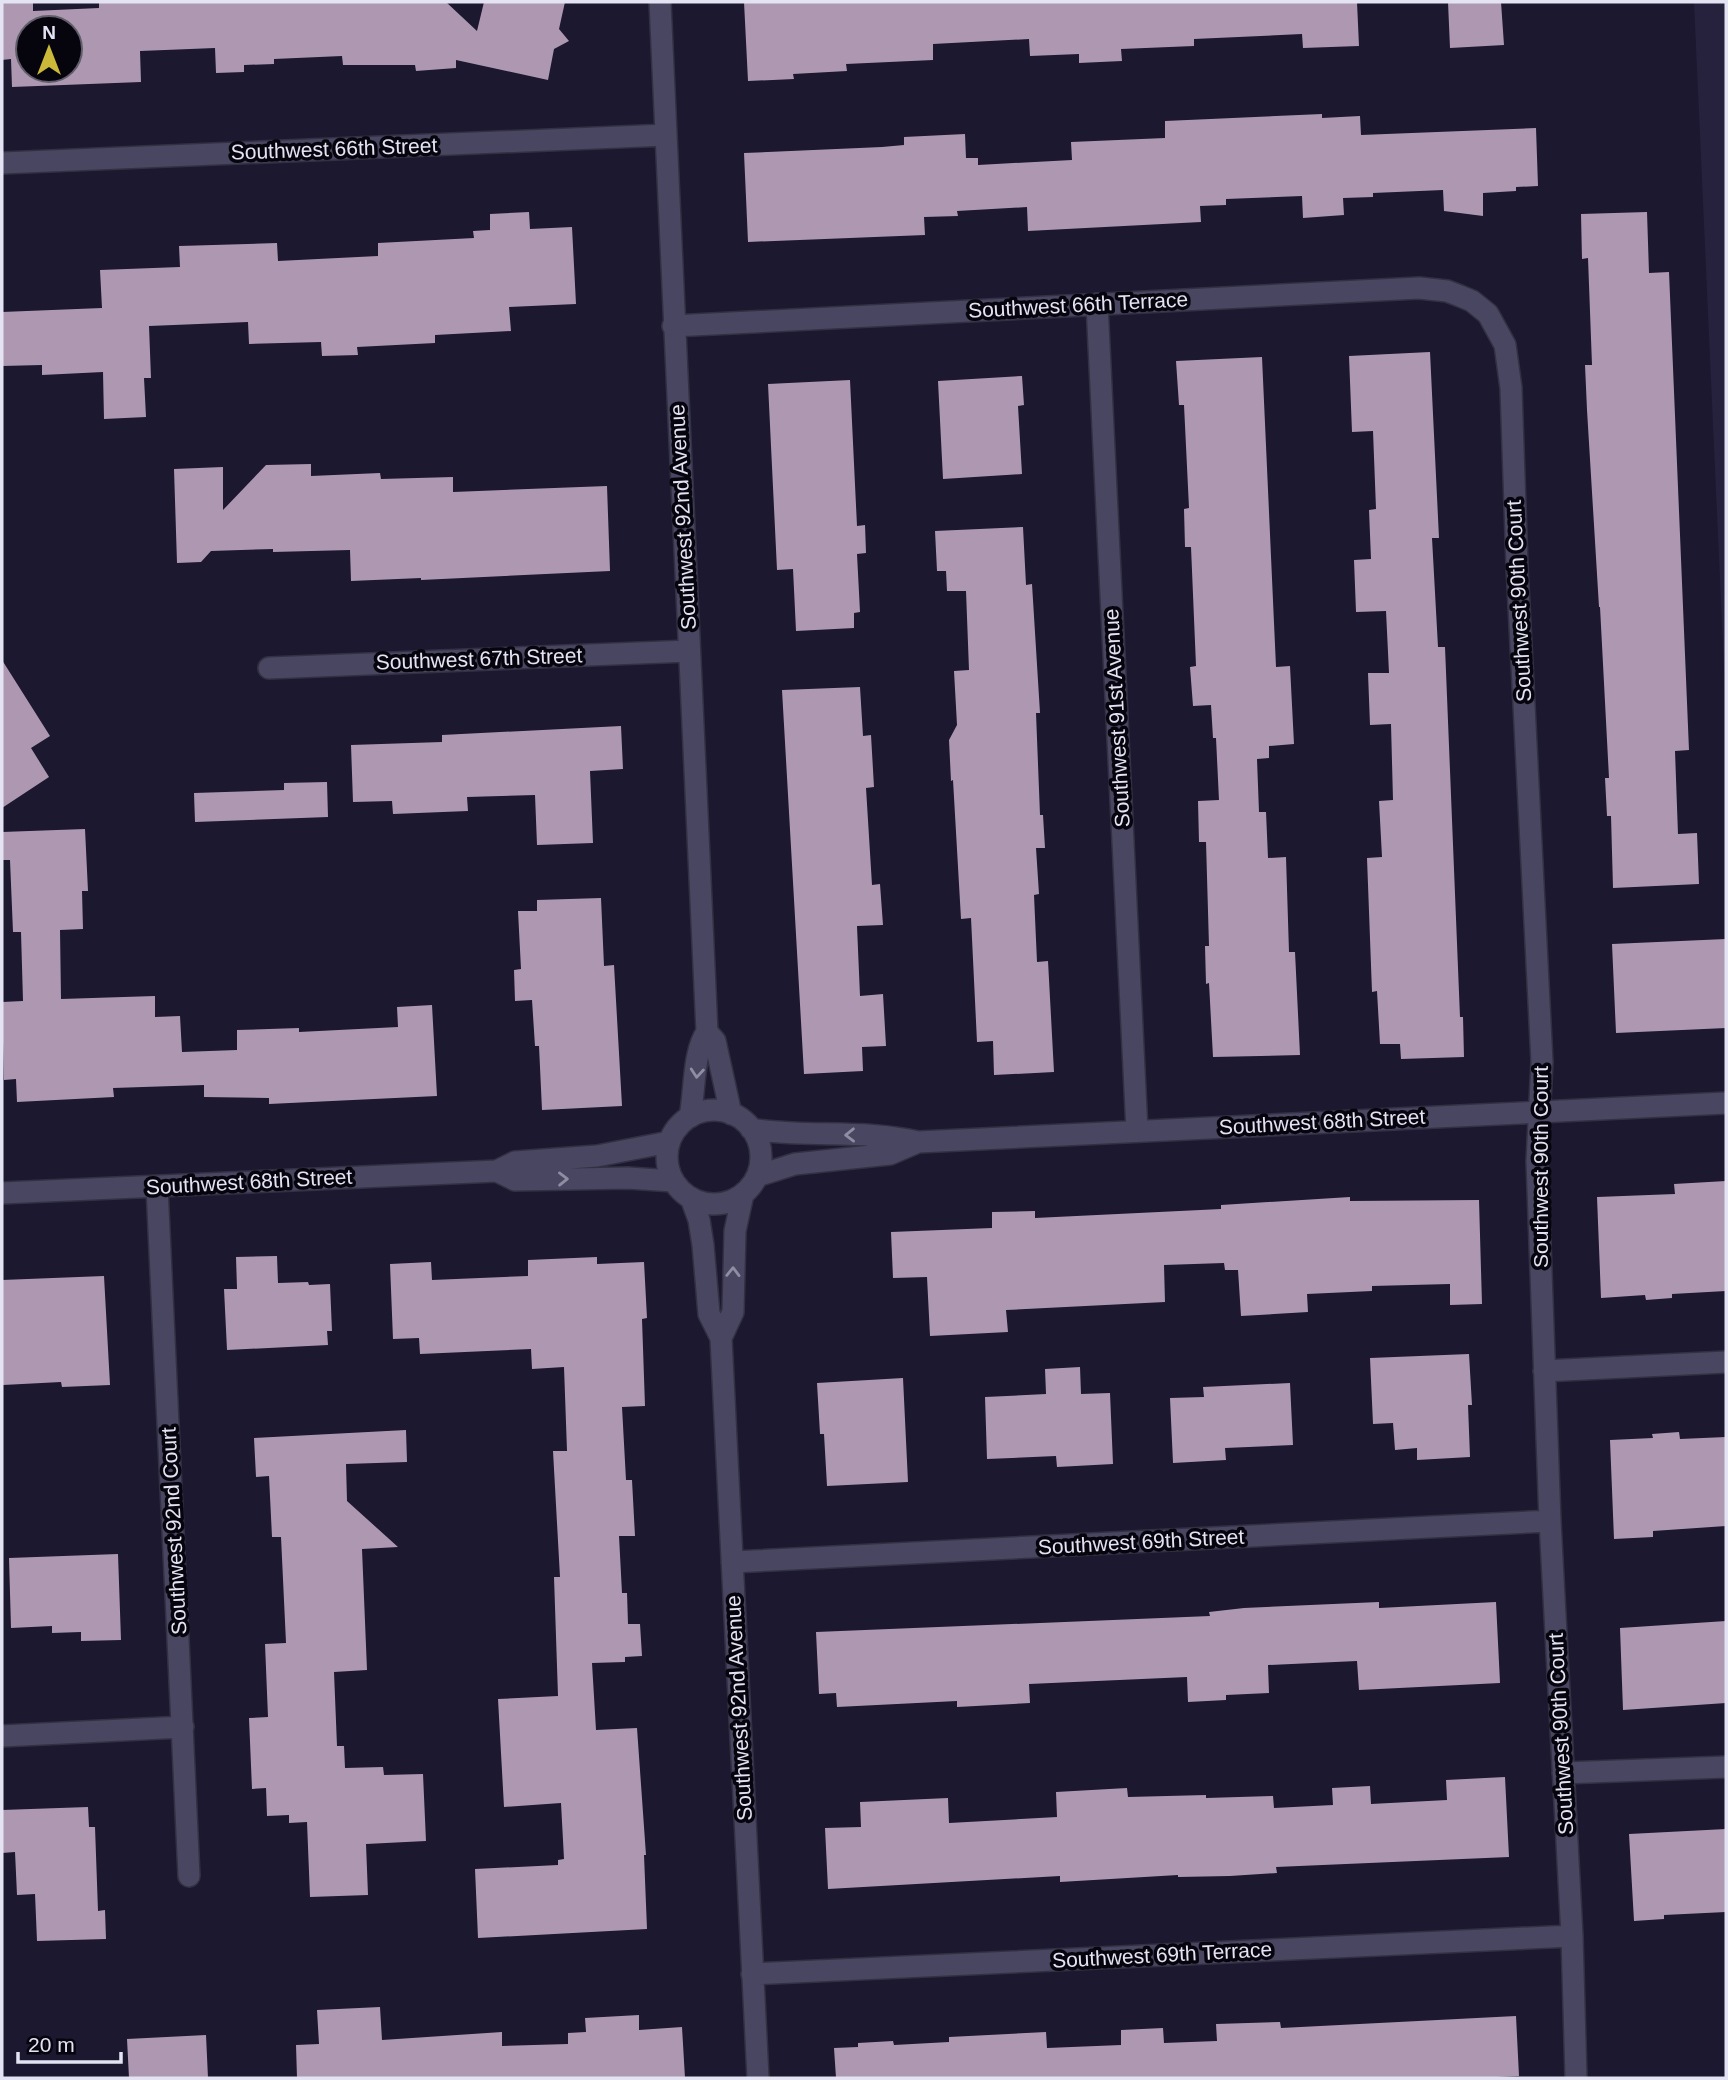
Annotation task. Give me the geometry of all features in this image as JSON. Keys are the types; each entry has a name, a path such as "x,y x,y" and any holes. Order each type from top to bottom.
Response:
{"street":[{"name":"Southwest 92nd Avenue","path":"660,2 707,1032 699,1044 690,1117"},
{"name":"Southwest 66th Street","path":"2,163 666,135"},
{"name":"Southwest 66th Terrace","path":"673,326 1419,288 1447,291 1480,307"},
{"name":"Southwest 91st Avenue","path":"1097,304 1137,1131"},
{"name":"Southwest 90th Court","path":"1480,307 1493,321 1505,345 1511,388 1517,566 1542,1062 1537,1161 1549,1521 1572,1936 1576,2078"},
{"name":"Southwest 67th Street","path":"269,668 689,651"},
{"name":"Southwest 92nd Avenue","path":"707,1032 715,1041 731,1114"},
{"name":"Southwest 68th Street","path":"751,1129 812,1135 887,1135 918,1142 1726,1103"},
{"path":"703,1112 731,1114 751,1129 757,1138 761,1156 757,1176 743,1194 731,1200 718,1204 691,1198 673,1181 668,1169 669,1142 674,1132 690,1117 703,1112"},
{"name":"Southwest 68th Street","path":"2,1194 496,1171 515,1162 597,1156 669,1142"},
{"name":"Southwest 68th Street","path":"757,1176 795,1164 890,1154 918,1142"},
{"name":"Southwest 68th Street","path":"496,1171 515,1180 628,1178 673,1181"},
{"name":"Southwest 92nd Court","path":"157,1187 189,1876"},
{"name":"Southwest 92nd Avenue","path":"721,1338 733,1312 735,1231 743,1194"},
{"name":"Southwest 92nd Avenue","path":"691,1198 699,1220 703,1245 709,1314 721,1338 758,2078"},
{"path":"1544,1371 1726,1362"},
{"name":"Southwest 69th Street","path":"732,1562 1549,1521"},
{"path":"2,1737 183,1727"},
{"path":"1563,1773 1726,1767"},
{"name":"Southwest 69th Terrace","path":"752,1974 1572,1936"}],"shaded area":[{"path":"1694,2 1726,2 1726,713"}],"building":[{"path":"2,2 33,2 33,11 99,8 99,2 446,2 477,31 484,2 565,2 559,29 569,41 554,49 548,80 456,60 456,68 416,71 415,65 343,65 342,56 274,59 274,64 244,65 244,72 216,73 215,48 140,51 141,82 12,87 11,59 2,60"},
{"path":"744,2 1357,2 1359,46 1303,48 1302,34 1194,39 1194,46 1121,49 1122,61 1079,63 1079,54 1030,56 1029,39 933,44 933,60 846,64 847,71 793,74 794,79 748,81"},
{"path":"1448,2 1501,2 1504,45 1450,48"},
{"path":"1322,114 1322,118 1360,116 1361,135 1536,128 1538,186 1516,187 1516,191 1483,193 1483,216 1444,211 1443,190 1373,193 1373,197 1343,198 1344,215 1303,218 1302,196 1226,199 1226,205 1200,206 1201,222 1028,231 1027,207 957,211 958,216 924,217 925,235 748,242 744,153 882,147 904,145 904,137 965,134 966,158 978,158 978,165 1072,160 1071,142 1165,138 1165,121"},
{"path":"529,212 530,229 572,227 576,304 509,307 511,331 435,335 435,343 357,347 358,355 322,356 321,342 249,344 248,322 149,326 151,378 144,378 146,417 104,419 103,372 42,375 42,365 2,366 2,312 102,308 100,270 180,267 179,246 277,243 278,261 378,256 378,243 474,238 473,231 490,230 490,214"},
{"path":"1647,212 1649,273 1669,272 1689,750 1675,751 1678,834 1697,833 1699,884 1613,888 1611,816 1607,816 1605,778 1609,778 1585,365 1592,365 1588,258 1582,259 1581,214"},
{"path":"1430,352 1439,538 1432,538 1438,647 1445,647 1460,1017 1463,1017 1464,1057 1401,1059 1400,1044 1380,1044 1377,991 1372,992 1367,858 1382,857 1379,801 1393,800 1391,724 1370,725 1368,673 1389,673 1386,611 1356,612 1354,560 1371,559 1369,510 1376,509 1373,431 1352,432 1349,356"},
{"path":"1262,357 1276,667 1290,666 1294,744 1269,746 1269,758 1257,759 1259,812 1266,812 1268,858 1286,857 1289,952 1295,952 1300,1055 1213,1057 1209,983 1206,984 1205,946 1209,946 1206,842 1199,842 1198,801 1219,800 1216,738 1213,738 1211,705 1193,706 1190,667 1196,666 1191,547 1185,547 1184,509 1189,508 1184,405 1179,405 1176,361"},
{"path":"1022,376 1024,405 1018,406 1022,474 943,479 938,381"},
{"path":"850,380 857,526 865,525 866,553 857,554 860,612 854,613 854,628 796,631 793,569 777,570 768,384"},
{"path":"311,464 311,476 380,473 381,479 453,477 453,492 607,486 610,571 351,581 350,550 211,551 201,562 177,563 174,469 223,467 223,510 266,465"},
{"path":"1023,527 1026,585 1032,584 1040,713 1036,713 1040,815 1043,815 1045,848 1036,848 1039,894 1034,895 1037,962 1048,961 1054,1072 994,1075 993,1041 977,1042 971,918 961,919 953,780 951,781 949,740 957,725 954,671 969,670 966,591 947,591 946,571 937,571 935,531"},
{"path":"2,660 50,736 31,748 49,777 2,808"},
{"path":"860,687 863,736 871,735 874,787 866,788 872,885 880,884 883,925 857,926 860,996 883,994 886,1046 862,1047 863,1071 804,1074 782,690"},
{"path":"621,726 623,769 590,771 593,843 537,845 535,795 467,797 468,811 393,814 392,801 353,802 351,745 442,742 442,735"},
{"path":"327,782 328,817 195,822 194,793 284,790 284,783"},
{"path":"85,829 88,891 82,891 83,929 60,930 61,999 155,996 155,1017 180,1016 182,1052 237,1050 237,1030 299,1028 299,1032 398,1027 397,1007 432,1005 437,1096 269,1104 269,1098 204,1097 204,1085 113,1088 114,1097 17,1102 16,1079 4,1080 2,1002 23,1001 21,932 13,932 10,860 2,860 2,832"},
{"path":"601,898 604,966 614,965 622,1106 542,1110 539,1046 535,1046 532,1000 515,1001 514,970 521,969 518,911 537,911 537,900"},
{"path":"1726,939 1726,1028 1616,1033 1612,944"},
{"path":"1726,1181 1726,1291 1672,1294 1672,1298 1646,1300 1645,1295 1601,1298 1597,1197 1675,1194 1674,1184"},
{"path":"1350,1197 1350,1201 1479,1200 1482,1304 1450,1305 1450,1284 1372,1286 1372,1291 1307,1294 1308,1312 1241,1316 1238,1270 1225,1270 1224,1263 1164,1265 1165,1302 1006,1310 1008,1332 930,1336 927,1277 893,1278 891,1232 992,1228 992,1212 1035,1211 1035,1218 1221,1209 1221,1205"},
{"path":"277,1256 278,1283 330,1284 332,1331 327,1331 328,1345 227,1350 224,1289 237,1289 236,1257"},
{"path":"597,1257 597,1264 644,1262 647,1318 642,1319 645,1406 622,1407 626,1480 632,1480 635,1536 619,1536 622,1593 627,1593 628,1624 640,1624 642,1656 625,1657 625,1662 592,1663 596,1730 637,1728 646,1855 647,1929 478,1938 475,1869 558,1865 558,1860 564,1859 561,1803 504,1807 498,1699 558,1696 554,1577 560,1577 553,1451 567,1451 564,1367 532,1369 531,1349 420,1354 419,1338 393,1339 390,1264 431,1262 432,1280 528,1276 528,1260"},
{"path":"104,1276 110,1385 62,1387 61,1382 3,1385 2,1280"},
{"path":"1469,1354 1472,1405 1468,1405 1470,1457 1417,1460 1417,1448 1395,1450 1393,1423 1373,1424 1370,1358"},
{"path":"1080,1367 1081,1394 1110,1393 1113,1464 1057,1467 1056,1456 987,1459 985,1397 1046,1394 1045,1369"},
{"path":"903,1378 908,1482 827,1486 817,1383"},
{"path":"1290,1383 1293,1445 1225,1448 1226,1460 1173,1463 1170,1398 1204,1397 1203,1387"},
{"path":"406,1430 407,1462 346,1464 347,1501 398,1547 362,1549 367,1670 334,1672 337,1746 344,1746 345,1768 383,1767 384,1775 423,1774 426,1841 366,1844 368,1895 310,1897 307,1822 289,1823 289,1815 267,1816 266,1788 252,1789 249,1718 268,1717 265,1644 286,1643 281,1537 272,1537 269,1476 256,1477 254,1438"},
{"path":"1679,1432 1680,1439 1726,1437 1726,1526 1653,1531 1653,1537 1614,1539 1610,1440 1653,1438 1652,1434"},
{"path":"118,1554 121,1640 81,1641 81,1632 52,1633 52,1626 11,1628 9,1558"},
{"path":"1379,1602 1379,1608 1496,1602 1500,1683 1359,1690 1357,1661 1268,1665 1269,1693 1226,1695 1226,1700 1188,1702 1187,1677 1029,1684 1030,1703 957,1707 957,1701 837,1707 836,1693 819,1694 816,1632 1210,1616 1209,1612 1244,1608"},
{"path":"1726,1621 1726,1703 1623,1710 1620,1628"},
{"path":"1505,1777 1509,1857 1276,1867 1277,1873 1230,1876 1178,1875 1060,1882 1060,1876 828,1889 825,1828 861,1827 860,1802 948,1798 949,1823 1057,1817 1056,1792 1127,1788 1128,1797 1273,1796 1274,1808 1333,1805 1332,1788 1370,1786 1371,1804 1447,1800 1446,1780"},
{"path":"88,1807 89,1827 95,1827 98,1911 105,1910 106,1939 37,1941 35,1894 17,1895 15,1852 2,1853 2,1810"},
{"path":"1726,1829 1726,1912 1664,1915 1664,1919 1634,1921 1629,1834"},
{"path":"380,2007 382,2040 502,2032 502,2046 568,2044 568,2033 586,2032 585,2018 639,2015 639,2030 682,2027 685,2078 297,2078 296,2045 319,2044 317,2010"},
{"path":"1516,2016 1519,2076 836,2078 834,2048 858,2047 858,2043 893,2041 894,2045 949,2042 949,2037 1046,2032 1047,2048 1121,2045 1121,2030 1163,2028 1164,2043 1217,2041 1216,2024 1280,2022 1281,2028"},
{"path":"206,2035 208,2078 129,2078 127,2039"}]}
